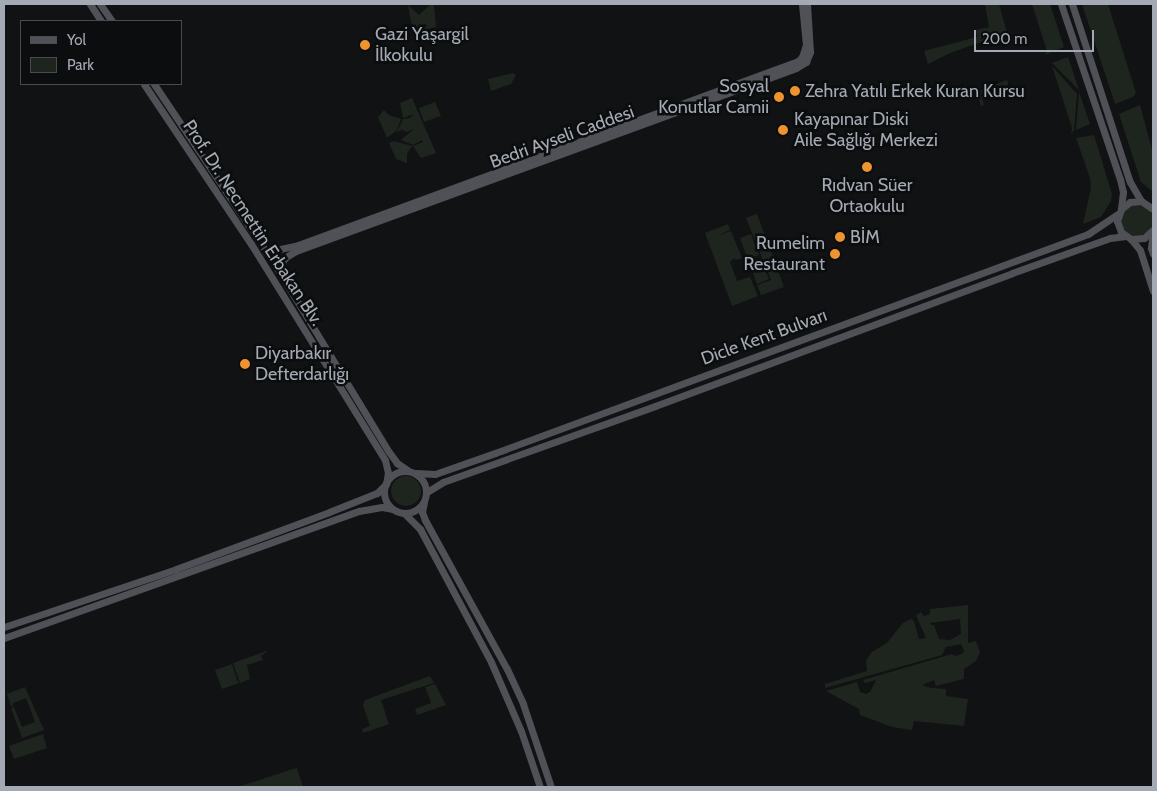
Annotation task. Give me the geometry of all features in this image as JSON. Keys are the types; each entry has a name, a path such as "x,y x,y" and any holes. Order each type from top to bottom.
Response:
{"main road":[{"path":"90,4 100,20"},
{"path":"100,4 111,20"},
{"name":"Bedri Ayseli Caddesi","path":"266,252 298,245 798,61 802,57 806,45 802,4"},
{"name":"Bedri Ayseli Caddesi","path":"277,268 286,257 296,251 796,68 806,62 810,56 811,47 807,4"},
{"path":"1061,4 1120,179 1123,192 1118,227 1140,250 1153,292"},
{"path":"1072,4 1130,182 1141,201 1152,206"},
{"name":"Prof. Dr. Necmettin Erbakan Blv.","path":"145,85 246,237 385,460 388,473 386,484"},
{"name":"Prof. Dr. Necmettin Erbakan Blv.","path":"155,85 277,268 376,432 397,463 412,472"},
{"name":"Dicle Kent Bulvarı","path":"412,472 435,474 495,453 1088,234 1130,202 1141,201"},
{"path":"1153,231 1151,248 1153,254"},
{"name":"Dicle Kent Bulvarı","path":"427,492 443,482 655,406 1012,273 1110,238 1144,238 1153,231"},
{"path":"4,627 176,569 329,512 377,493 395,473 412,472 424,481 427,492 422,512 425,520 507,669 522,704 551,787"},
{"path":"386,484 385,498 392,509"},
{"path":"404,513 415,511 424,502"},
{"path":"4,638 359,511 374,507 392,509 404,513 420,529 491,662 521,731 540,787"}],"green space":[{"path":"431,4 434,4 436,27 413,32 408,5 419,15"},
{"path":"985,4 999,4 1007,33 950,53 928,64 924,51 977,37 976,30 989,27"},
{"path":"1032,4 1050,4 1064,47 1045,55 1047,51"},
{"path":"1082,4 1108,4 1136,93 1133,97 1115,104"},
{"path":"1068,57 1079,90 1052,63"},
{"path":"1052,66 1077,94 1074,131 1071,133 1072,128"},
{"path":"513,73 516,75 511,84 491,91 488,79"},
{"path":"1007,80 1012,96 1002,99 998,88 981,94 984,105 981,106 977,92"},
{"path":"1079,92 1090,124 1076,130"},
{"path":"412,98 436,153 421,158 413,146 423,142 422,140 413,145 401,140 414,129 407,132 402,130 397,132 403,119 410,118 414,114 403,118 400,103"},
{"path":"435,102 441,116 424,122 419,108"},
{"path":"1140,105 1153,153 1153,192 1141,182 1119,114"},
{"path":"384,110 389,115 401,119 397,130 387,138 378,117"},
{"path":"1094,135 1112,194 1111,201 1101,217 1083,224 1091,188 1090,178 1076,138"},
{"path":"394,141 412,146 407,154 407,163 396,159 389,143"},
{"path":"1137,204 1149,208 1153,220 1149,232 1137,236 1125,232 1121,220 1125,208"},
{"path":"757,214 784,287 761,295 757,285 771,280 746,218"},
{"path":"728,224 730,230 716,236 731,231 742,258 736,260 734,258 730,262 737,281 750,277 758,296 732,306 705,233"},
{"path":"751,234 759,255 750,258 756,273 765,270 769,279 757,284 740,238"},
{"path":"406,476 417,480 421,491 417,502 406,506 395,502 391,491 395,480"},
{"path":"968,605 968,643 976,641 980,652 976,661 964,669 964,679 936,686 934,680 922,685 946,689 946,696 968,699 964,726 914,721 912,730 892,727 860,715 859,709 826,691 857,682 860,692 866,694 870,692 876,680 865,683 863,680 952,654 955,656 962,654 964,651 961,644 946,647 942,655 825,688 825,684 867,671 866,660 872,652 887,643 903,623 911,619 914,621 919,639 926,638 916,615 921,612 924,616 930,614 930,609","holes":["960,619 961,634 950,640 939,639 934,625 930,623"]},
{"path":"269,650 261,656 263,660 247,665 250,679 240,683 233,663"},
{"path":"232,664 237,679 235,681 238,680 239,683 222,689 215,670"},
{"path":"430,676 434,683 381,700 389,724 363,733 362,729 370,726 363,705 365,700"},
{"path":"435,684 446,705 417,715 415,709 431,703 425,687"},
{"path":"25,687 44,730 22,738 11,708 14,707 22,727 35,722 26,698 13,703 13,706 11,706 7,694"},
{"path":"43,734 47,748 14,759 9,746"},
{"path":"296,768 303,787 238,787"}],"place":[{"name":"Gazi Yaşargil İlkokulu","path":"365,45"},
{"name":"Zehra Yatılı Erkek Kuran Kursu","path":"795,91"},
{"name":"Sosyal Konutlar Camii","path":"779,97"},
{"name":"Kayapınar Diski Aile Sağlığı Merkezi","path":"783,130"},
{"name":"Rıdvan Süer Ortaokulu","path":"867,167"},
{"name":"BİM","path":"840,237"},
{"name":"Rumelim Restaurant","path":"835,254"},
{"name":"Diyarbakır Defterdarlığı","path":"245,364"}]}
